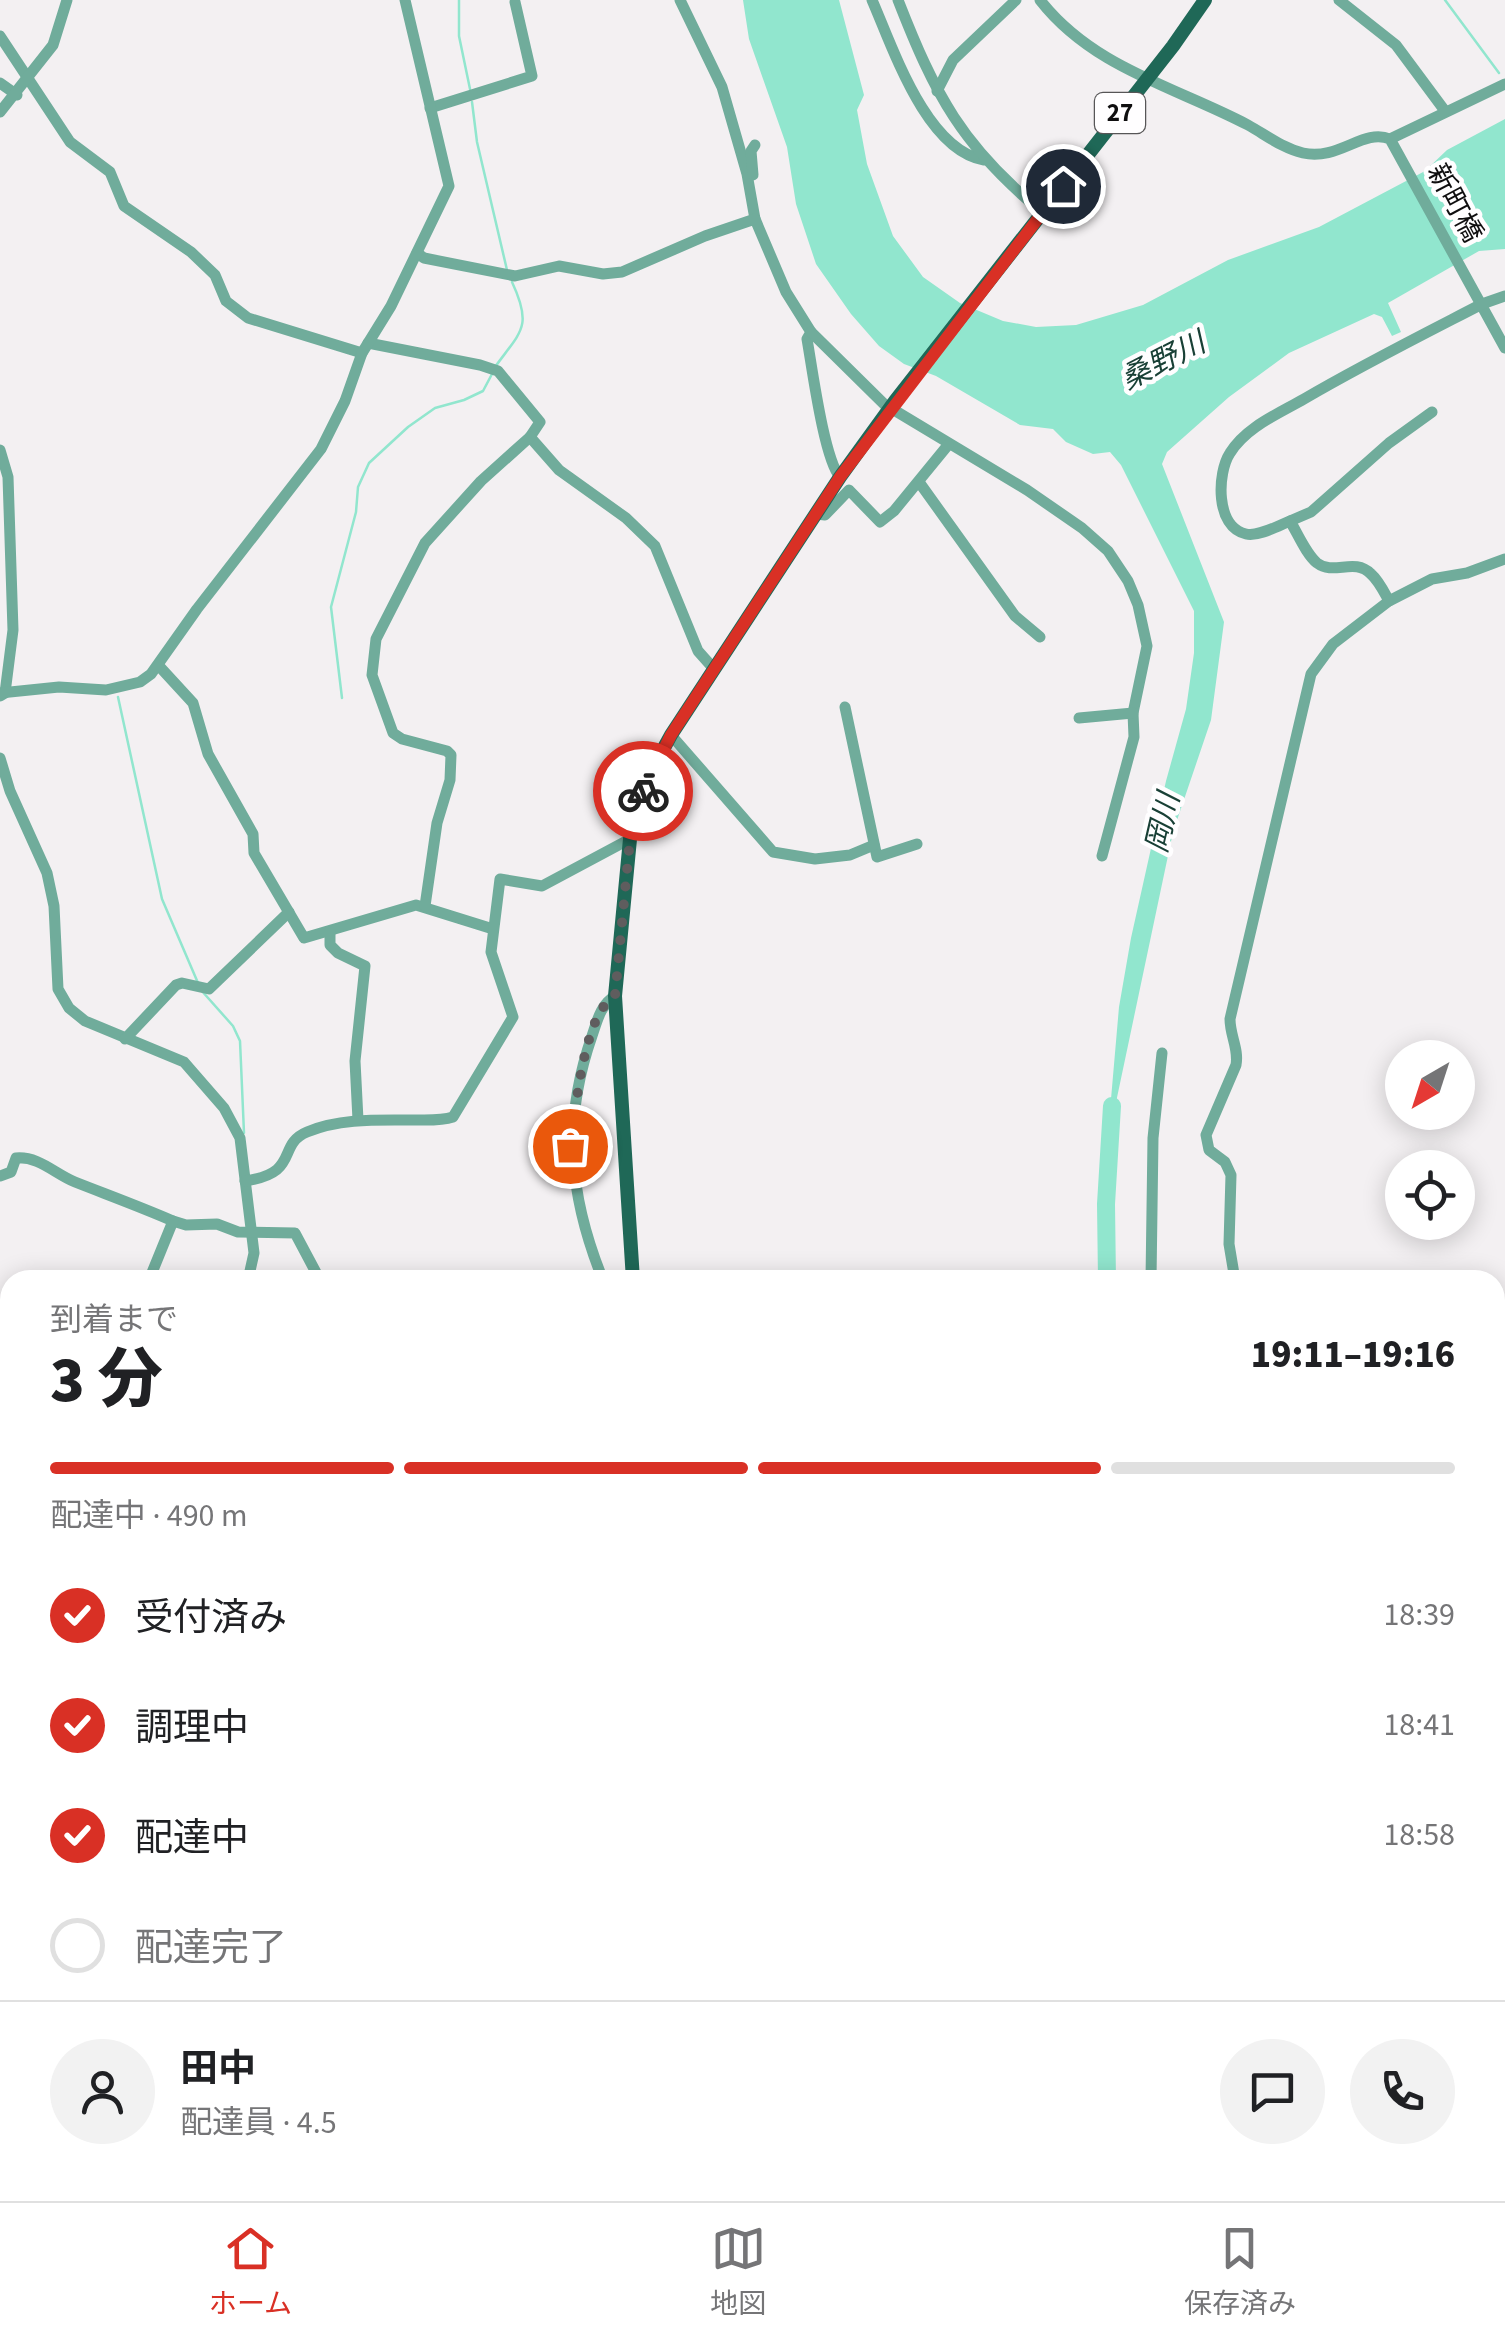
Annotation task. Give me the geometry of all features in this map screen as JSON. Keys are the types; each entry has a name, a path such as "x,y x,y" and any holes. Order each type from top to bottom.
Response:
{"main road":[{"name":"27","path":"633,1270 615,996 630,839 647,780 671,735 840,477 1205,0"}],"street":[{"path":"0,112 53,45 68,0"},
{"path":"0,450 8,477 13,630 2,694 59,686 106,690 140,682 159,666 197,608 321,448 345,401 364,348 418,253 449,186 405,0"},
{"path":"680,0 722,88 756,219 786,292 811,332 890,408 1027,490 1082,528 1108,551 1133,593 1147,646 1134,713 1134,738 1102,856"},
{"path":"872,0 914,98 925,114 966,157 984,160"},
{"path":"898,0 937,92 984,160 1038,218"},
{"path":"937,92 952,60 1016,0"},
{"path":"1040,0 1095,52 1302,153 1339,152 1380,135 1394,143 1445,111 1505,84"},
{"path":"1339,0 1396,45 1445,111"},
{"path":"430,108 532,76 516,2"},
{"path":"0,36 70,142 110,172 124,206 191,252 215,275 226,301 248,318 364,348 491,367 513,386 540,422 530,438 481,481 425,543 376,638 372,675 393,733 447,751 451,756 450,780 436,823 425,906"},
{"path":"0,83 16,94"},
{"name":"新町橋","path":"1394,143 1499,336"},
{"path":"755,145 751,150 756,219"},
{"path":"418,253 424,258 515,276 571,266 603,274 651,262 706,236 756,219"},
{"path":"1432,412 1388,444 1312,512 1246,534 1228,518 1220,491 1222,471 1241,437 1346,375 1482,304 1505,296"},
{"path":"811,332 807,339 812,368 834,470 840,477"},
{"path":"530,438 559,470 626,518 655,546 698,651 714,669"},
{"path":"816,514 825,515 849,490 880,522 948,445"},
{"path":"919,482 1016,616 1040,637"},
{"path":"1290,522 1318,564 1328,568 1352,564 1363,567 1390,602"},
{"path":"1233,1270 1229,1244 1231,1175 1225,1162 1210,1150 1206,1135 1236,1065 1238,1054 1230,1019 1312,672 1352,627 1390,602 1432,580 1505,560"},
{"path":"159,666 193,703 208,754 253,834 254,853 304,938 416,905 493,929"},
{"path":"846,707 877,856 917,844"},
{"path":"1079,718 1134,713"},
{"path":"671,735 773,852 815,859 850,855 874,845"},
{"path":"0,758 46,873 54,906 58,989 69,1008 85,1021 184,1062 234,1122 249,1181 254,1232 250,1270"},
{"path":"249,1181 273,1176 282,1168 298,1137 307,1132 358,1120 453,1117 513,1017 493,964 500,879 542,886 630,839"},
{"path":"126,1039 176,986 182,983 209,989 288,912"},
{"path":"330,932 330,945 338,953 365,966 355,1061 358,1120"},
{"path":"599,1270 579,1205 570,1146 587,1052 598,1017 615,996"},
{"path":"1151,1270 1153,1138 1162,1052"},
{"path":"0,1176 11,1172 16,1158 24,1158 173,1221 217,1224 238,1232 295,1234 315,1270"},
{"path":"153,1270 173,1221"}],"water":[{"name":"桑野川","path":"743,0 839,0 864,95 857,110 867,164 893,236 923,277 960,303 1003,321 1036,327 1076,325 1143,305 1228,260 1319,227 1425,171 1447,150 1505,119 1505,249 1479,251 1388,303 1401,332 1392,336 1382,317 1374,314 1289,353 1229,397 1167,452 1162,464 1224,622 1211,720 1173,832 1107,1145 1119,1007 1166,781 1186,709 1194,653 1194,611 1121,465 1110,452 1093,454 1066,442 1053,429 1020,425 936,376 904,364 879,346 851,314 816,264 796,204 787,147 749,39"}],"waterway":[{"path":"459,0 459,36 470,89"},
{"path":"1445,0 1499,73"},
{"path":"472,102 477,142 507,270"},
{"path":"495,367 512,345 523,319 512,282"},
{"path":"342,698 331,607 356,512 358,487 369,463 435,408 483,391 492,374"},
{"path":"118,697 162,899 198,983"},
{"path":"201,990 233,1026 240,1041 244,1133"},
{"name":"岡川","path":"1107,1270 1112,1106"}],"way so far":[{"path":"570,1146 587,1052 598,1017 615,996 630,839 643,791"}],"route":[{"path":"643,791 671,735 840,477 1063,186"}]}
